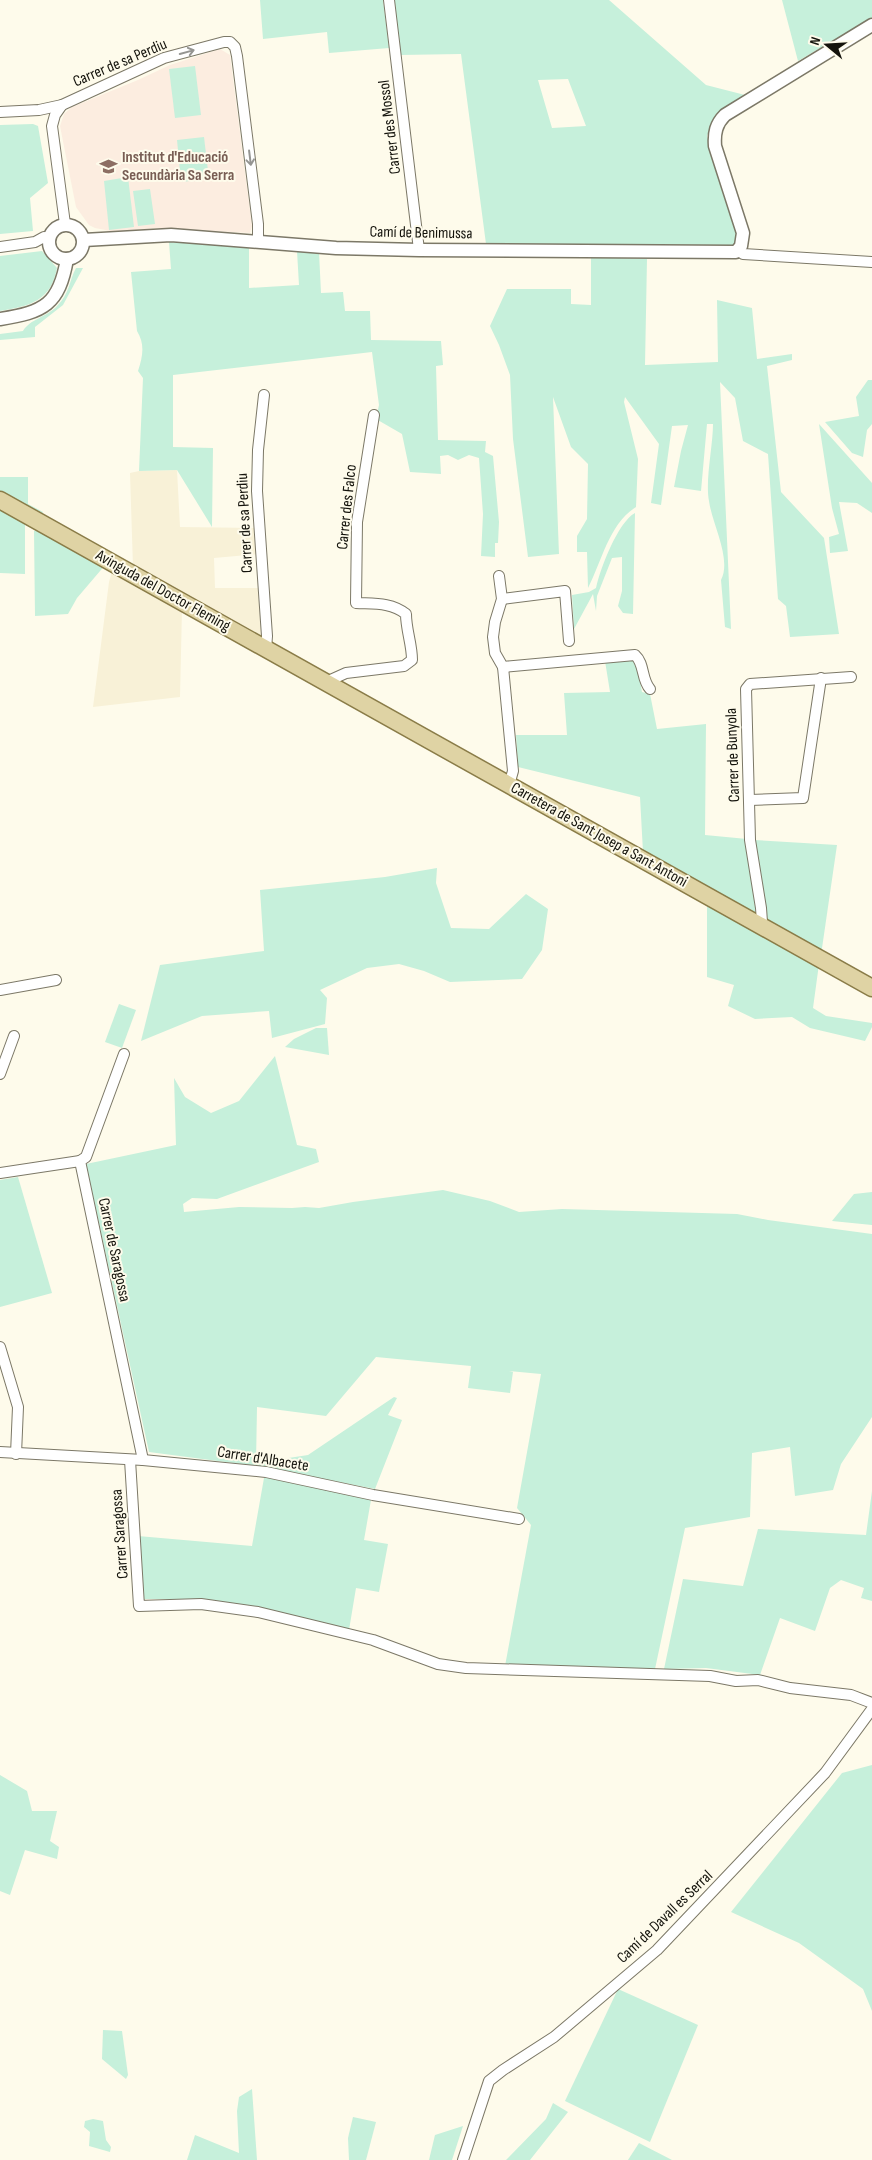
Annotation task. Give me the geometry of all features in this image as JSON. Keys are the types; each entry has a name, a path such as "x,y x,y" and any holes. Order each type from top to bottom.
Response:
{"main road":[{"name":"Avinguda del Doctor Fleming","path":"0,500 326,682"},
{"name":"Carretera de Sant Josep a Sant Antoni","path":"326,682 872,988"}],"street":[{"name":"Carrer des Mossol","path":"389,0 419,250"},
{"path":"872,25 725,115 720,120 714,135 715,146 743,233 743,240 739,250 743,254 872,262"},
{"name":"Carrer de sa Perdiu","path":"52,126 55,115 62,105 164,58 230,42 235,47 237,56 258,224 258,242"},
{"path":"0,112 39,110 62,105"},
{"path":"39,110 50,119 52,126 65,224"},
{"path":"65,224 74,226 81,232 84,240 82,250 76,256 67,259 60,258 53,253 49,246 52,231 58,226 65,224"},
{"name":"Camí de Benimussa","path":"84,240 171,235 336,248 731,252 739,250"},
{"path":"0,247 35,242 44,237 49,239"},
{"path":"0,319 26,315 51,301 58,292 63,280 67,259"},
{"name":"Carrer de sa Perdiu","path":"264,395 258,450 258,491 267,636 266,649"},
{"name":"Carrer des Falco","path":"326,682 346,674 404,666 412,660 412,644 406,623 406,614 399,608 388,605 356,603 357,522 374,415"},
{"path":"499,576 502,599 493,637 495,653 503,667 513,771 509,785"},
{"path":"502,599 565,591 569,641"},
{"path":"503,667 635,655 640,660 646,685 650,689"},
{"name":"Carrer de Bunyola","path":"760,926 762,922 761,908 750,840 746,689 750,684 851,677"},
{"path":"750,800 803,798 821,678"},
{"path":"0,990 56,980"},
{"path":"0,1074 14,1036"},
{"path":"0,1173 80,1161 86,1157 124,1054"},
{"name":"Carrer de Saragossa","path":"80,1161 143,1460"},
{"path":"0,1347 18,1407 16,1454"},
{"name":"Carrer d'Albacete","path":"0,1452 143,1460 266,1472 373,1495 519,1519"},
{"name":"Carrer Saragossa","path":"130,1460 139,1606 201,1604 258,1612 373,1640 438,1664 466,1668 710,1676 736,1681 758,1680 790,1688 851,1696 872,1703"},
{"name":"Camí de Davall es Serral","path":"463,2160 489,2081 554,2037 657,1950 825,1773 872,1709"}],"shaded area":[{"path":"220,49 230,55 252,226 250,233 156,228 116,232 89,225 76,207 60,126 64,114 72,107 170,65"},
{"path":"177,470 180,527 257,528 258,554 214,558 215,588 259,588 262,642 182,609 180,697 93,707 109,582 113,568 133,567 130,473"}],"green space":[{"path":"260,0 383,0 389,48 329,53 327,32 263,39"},
{"path":"393,0 609,0 706,85 745,95 716,114 707,136 737,236 737,242 733,245 486,244 461,54 400,55","holes":["568,79 586,126 552,128 538,80"]},
{"path":"782,0 872,0 872,20 856,27 798,61"},
{"path":"195,66 201,115 175,118 169,69"},
{"path":"33,124 38,126 48,183 30,198 33,231 0,234 0,125"},
{"path":"204,137 209,179 181,182 177,140"},
{"path":"128,177 134,227 109,230 104,181"},
{"path":"150,189 155,224 138,226 133,191"},
{"path":"169,242 249,247 249,288 299,285 297,251 319,252 321,293 343,292 345,311 370,311 371,340 441,341 443,365 436,366 438,440 486,441 485,452 493,456 499,522 498,543 495,543 495,557 481,556 483,514 479,458 469,455 458,460 448,455 440,456 441,474 410,472 402,434 376,419 379,405 372,352 173,375 173,447 213,448 212,527 177,470 139,471 143,378 138,371 142,350 140,336 137,331 131,272 171,269"},
{"path":"42,251 57,268 50,288 38,300 30,304 0,311 0,256"},
{"path":"591,257 647,259 645,365 718,362 717,300 752,308 757,359 792,354 792,360 767,366 781,492 824,538 839,634 790,637 786,606 778,599 768,454 743,441 735,398 720,382 731,629 725,627 721,580 724,572 723,552 708,493 713,424 707,424 701,491 674,487 688,425 672,426 661,505 651,503 659,444 625,397 624,402 638,459 636,507 619,523 613,533 588,588 587,552 577,552 577,536 587,519 588,464 571,447 553,397 559,554 528,557 513,439 510,375 490,326 507,289 571,289 571,304 591,305"},
{"path":"76,268 83,268 63,305 35,327 35,337 0,340 0,334 23,331 30,324 53,310 67,292"},
{"path":"868,380 872,380 872,424 867,430 863,457 852,453 825,422 859,416 856,397"},
{"path":"819,424 872,483 872,513 857,503 839,502 848,551 830,553 829,537 839,534 832,508"},
{"path":"0,477 28,477 28,504 43,512 41,517 0,494"},
{"path":"0,505 20,516 25,523 25,574 0,573"},
{"path":"635,513 633,614 623,613 618,606 622,591 622,557 612,558 597,596 596,611 593,594 574,629 572,595 589,592 596,588 601,570 616,536 622,526"},
{"path":"42,529 106,564 77,598 68,614 35,616 34,531"},
{"path":"636,660 642,692 650,694 657,729 706,724 705,835 747,839 756,916 643,852 640,797 518,767 516,735 567,735 564,693 610,692 605,661"},
{"path":"754,840 837,845 821,955 767,925"},
{"path":"437,868 436,883 451,928 489,929 526,894 548,909 542,950 522,979 450,982 424,971 399,964 367,968 320,990 327,998 325,1024 272,1038 269,1011 202,1016 141,1041 160,965 264,951 260,890 385,877"},
{"path":"707,903 819,964 813,1008 826,1016 872,1023 865,1041 810,1028 792,1017 755,1019 728,1006 734,985 707,977"},
{"path":"119,1004 136,1010 122,1048 105,1042"},
{"path":"316,1028 327,1028 329,1055 285,1047 294,1039"},
{"path":"275,1056 297,1145 316,1149 319,1162 217,1199 192,1198 183,1204 184,1212 239,1207 319,1208 443,1190 490,1201 519,1212 562,1209 737,1214 872,1234 872,1417 841,1464 833,1490 795,1496 790,1447 752,1453 750,1517 685,1528 655,1669 505,1666 531,1525 517,1508 541,1374 509,1371 513,1372 510,1393 468,1388 471,1366 376,1357 326,1416 257,1407 256,1463 308,1455 394,1397 397,1398 388,1415 402,1420 375,1489 256,1466 149,1452 86,1164 176,1145 174,1078 185,1097 211,1113 239,1101"},
{"path":"18,1177 52,1293 0,1307 0,1180"},
{"path":"872,1192 872,1225 832,1221 854,1194"},
{"path":"278,1476 369,1497 371,1500 364,1540 388,1544 379,1592 356,1588 349,1630 194,1599 142,1599 138,1536 252,1546 264,1478"},
{"path":"872,1491 872,1601 861,1598 864,1588 841,1580 830,1588 815,1631 780,1618 760,1675 706,1668 664,1669 683,1579 743,1586 758,1529 866,1535"},
{"path":"872,1765 872,2011 863,1989 799,1943 731,1912 842,1773"},
{"path":"0,1775 27,1791 32,1811 57,1811 50,1841 59,1847 57,1859 25,1850 10,1895 0,1891"},
{"path":"618,1989 698,2025 650,2142 565,2101"},
{"path":"103,2030 122,2031 128,2075 126,2079 102,2059"},
{"path":"252,2089 257,2160 187,2160 195,2135 239,2153 237,2111 239,2097"},
{"path":"553,2103 568,2112 530,2160 506,2160 546,2119"},
{"path":"353,2117 376,2122 366,2160 349,2160 348,2138"},
{"path":"93,2119 103,2121 106,2140 111,2147 110,2152 89,2146 90,2132 84,2127 85,2121"},
{"path":"463,2126 452,2160 429,2160 435,2135"},
{"path":"639,2143 672,2160 628,2160"}],"place":[{"name":"Institut d'Educació Secundària Sa Serra","path":"108,166"}]}
